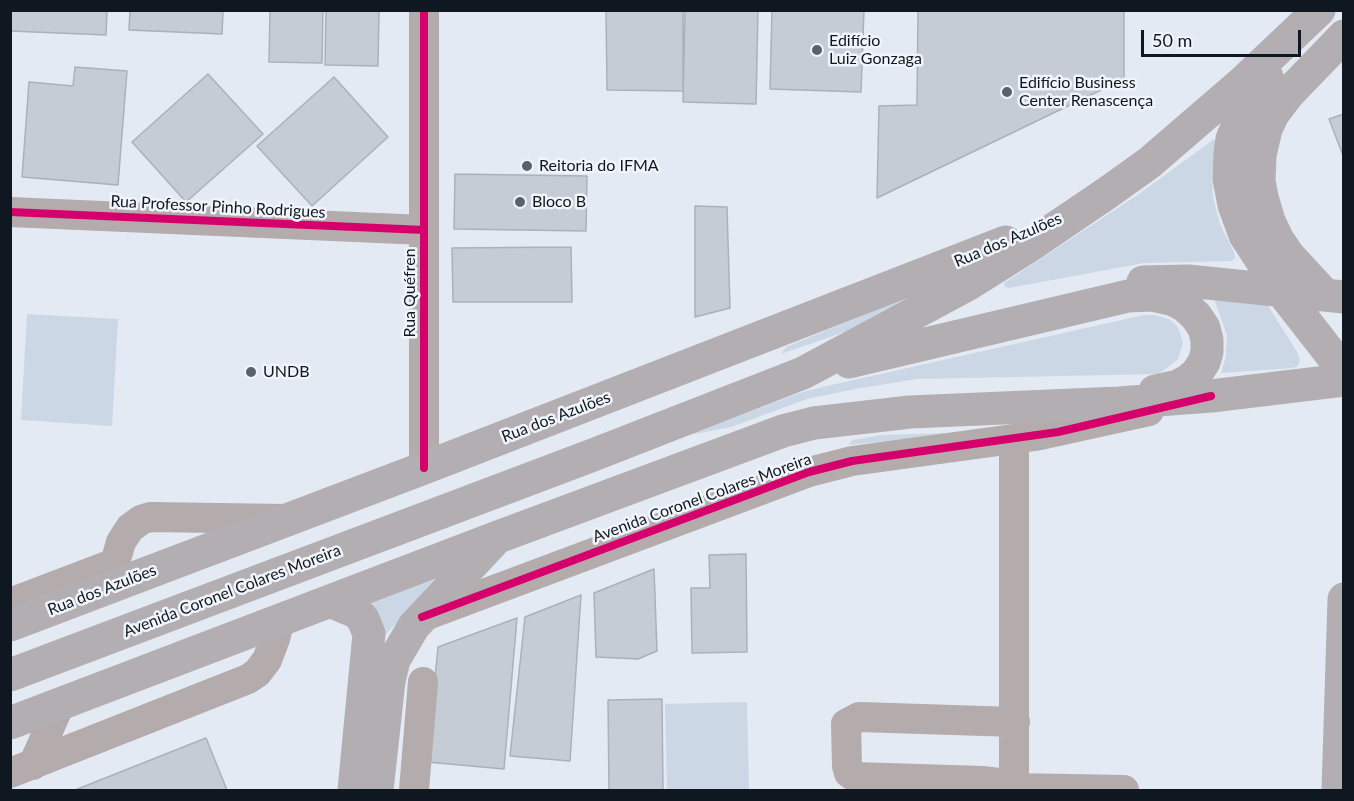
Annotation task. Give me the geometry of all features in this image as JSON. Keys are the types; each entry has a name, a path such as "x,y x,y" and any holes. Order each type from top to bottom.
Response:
{"main road":[{"name":"Avenida Coronel Colares Moreira","path":"10,675 593,455 803,373 967,285 1098,199 1149,163 1243,82 1308,20"},
{"path":"1308,20 1243,112 1236,127 1230,153 1229,179 1240,224 1280,290 1344,371"},
{"path":"1334,296 1296,264 1278,240 1269,221 1259,181 1260,155 1266,129 1274,114 1289,93 1344,36"},
{"name":"Rua dos Azulões","path":"10,625 119,573 290,519 424,468 964,259 1040,227 1098,199"},
{"path":"803,373 919,332 1058,294 1115,284 1169,281 1334,296"},
{"path":"803,373 1135,295 1163,297 1185,306 1204,328 1207,340 1204,363 1189,380 1164,389 910,412"},
{"name":"Avenida Coronel Colares Moreira","path":"10,723 783,431 835,420 910,412 1119,403 1211,396 1344,380"},
{"path":"424,468 593,455"},
{"path":"377,790 389,681 394,660 406,636 422,617 498,537"},
{"path":"1338,790 1344,599"},
{"path":"330,601 360,615 369,638 354,790"}],"street":[{"name":"Rua Quéfren","path":"424,10 424,468"},
{"name":"Rua Professor Pinho Rodrigues","path":"10,212 424,230"},
{"name":"Avenida Coronel Colares Moreira","path":"422,617 809,472 852,461 1058,432 1211,396"},
{"path":"1014,440 1014,788"},
{"path":"10,603 119,573 121,542 130,528 150,517 290,519"},
{"path":"22,769 248,679 257,673 267,660 280,620"},
{"path":"414,790 423,682"},
{"path":"22,769 60,704"},
{"path":"1015,722 859,717 846,724 847,766 849,773 855,777 982,781 1014,788 1124,790"}],"shaded area":[{"path":"1216,140 1212,177 1213,197 1220,224 1234,252 1235,257 1232,261 1144,263 1005,287 1004,283 1139,194"},
{"path":"921,291 879,320 781,354 786,347"},
{"path":"1214,299 1267,304 1297,352 1300,360 1298,366 1221,373 1226,356 1227,335"},
{"path":"27,314 118,319 112,426 21,420"},
{"path":"1144,315 1169,319 1177,326 1183,343 1178,359 1159,374 917,379 807,399 731,427 689,435 799,393"},
{"path":"985,432 848,445 853,440 882,435"},
{"path":"453,567 386,634 378,654 363,603"},
{"path":"747,702 749,790 667,790 665,704"}],"building":[{"path":"10,10 107,10 106,35 10,31"},
{"path":"130,10 223,10 222,34 129,30"},
{"path":"270,10 323,10 322,63 269,62"},
{"path":"326,10 379,10 378,66 325,65"},
{"path":"606,10 683,10 683,91 607,90"},
{"path":"685,10 758,10 756,104 683,102"},
{"name":"Edifício Luiz Gonzaga","path":"772,10 864,10 861,92 770,89"},
{"name":"Edifício Business Center Renascença","path":"918,10 1124,10 1124,79 877,198 879,106 917,105"},
{"path":"75,67 127,71 118,185 22,177 29,82 73,86"},
{"path":"208,74 263,134 186,202 132,142"},
{"path":"334,77 388,137 312,206 257,146"},
{"path":"1344,114 1344,158 1329,119"},
{"name":"Bloco B","path":"455,174 587,176 586,231 454,229"},
{"path":"695,206 727,207 730,308 695,317"},
{"path":"571,247 572,302 453,302 452,248"},
{"path":"746,554 747,652 692,653 691,588 710,588 709,555"},
{"path":"654,569 657,651 638,659 596,657 594,593"},
{"path":"581,595 570,761 510,756 525,617"},
{"path":"517,618 504,769 427,762 438,647"},
{"path":"662,699 663,790 609,790 608,700"},
{"path":"206,738 227,790 75,790"}],"cycle path":[{"path":"424,10 424,468"},
{"path":"10,212 424,230"},
{"path":"422,617 809,472 852,461 1058,432 1211,396"}],"place":[{"name":"Edifício Luiz Gonzaga","path":"817,50"},
{"name":"Edifício Business Center Renascença","path":"1007,92"},
{"name":"Reitoria do IFMA","path":"527,166"},
{"name":"Bloco B","path":"520,202"},
{"name":"UNDB","path":"251,372"}]}
